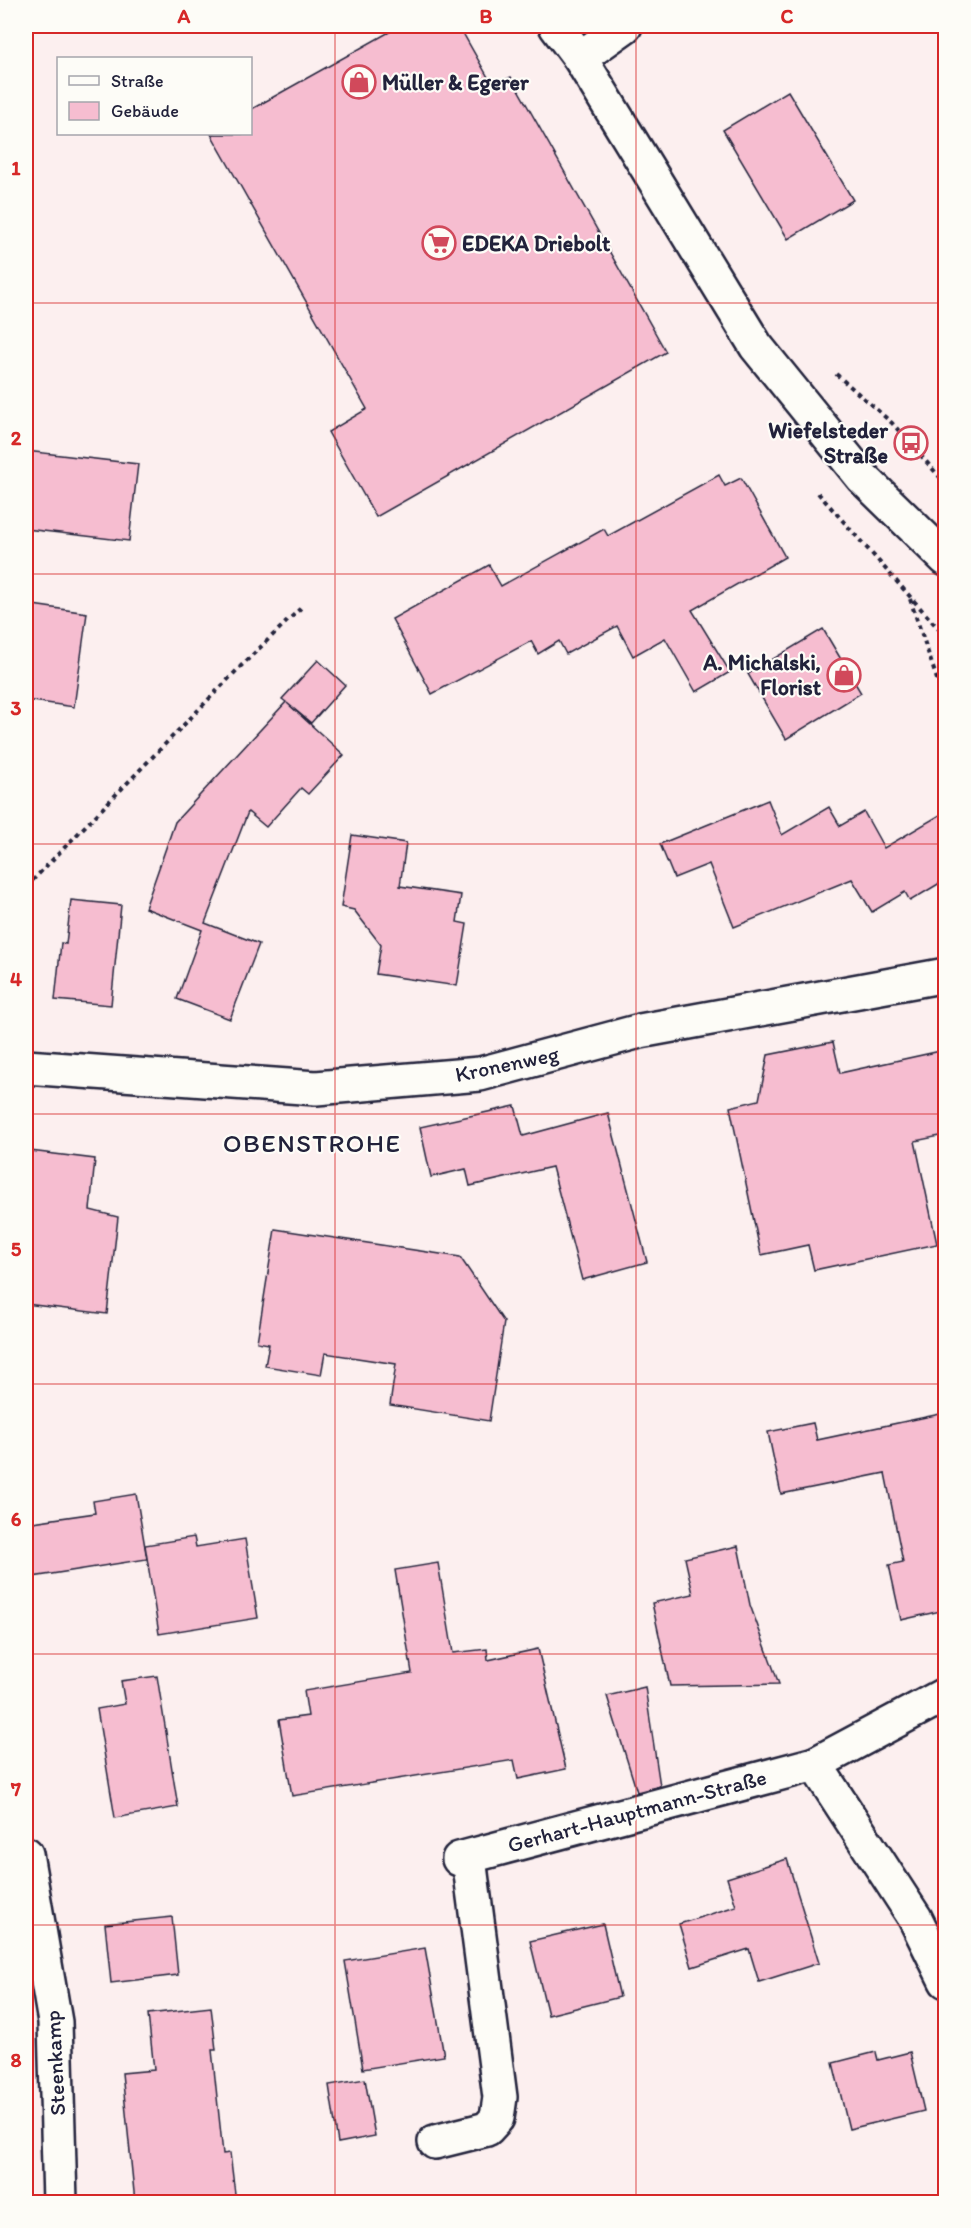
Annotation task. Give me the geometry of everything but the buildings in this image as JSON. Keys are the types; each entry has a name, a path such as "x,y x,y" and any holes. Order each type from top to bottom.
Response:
{"street":[{"path":"556,26 580,58 756,346 862,478 945,559"},
{"path":"580,58 625,26"},
{"name":"Kronenweg","path":"26,1067 316,1088 480,1074 640,1031 945,975"},
{"name":"Gerhart-Hauptmann-Straße","path":"435,2142 488,2129 496,2118 500,2097 470,1866 462,1861 815,1764 945,1694"},
{"path":"815,1764 915,1918 945,1981"},
{"name":"Steenkamp","path":"26,1854 55,2022 60,2202"}],"path":[{"path":"831,370 892,423 945,484"},
{"path":"945,637 908,596 945,706"},
{"path":"26,886 242,665 304,606"}],"place":[{"name":"Müller & Egerer","path":"359,82"},
{"name":"EDEKA Driebolt","path":"439,243"},
{"name":"Wiefelsteder Straße","path":"911,443"},
{"name":"A. Michalski, Florist","path":"844,675"}],"district":[{"name":"OBENSTROHE","path":"312,1143"}]}
